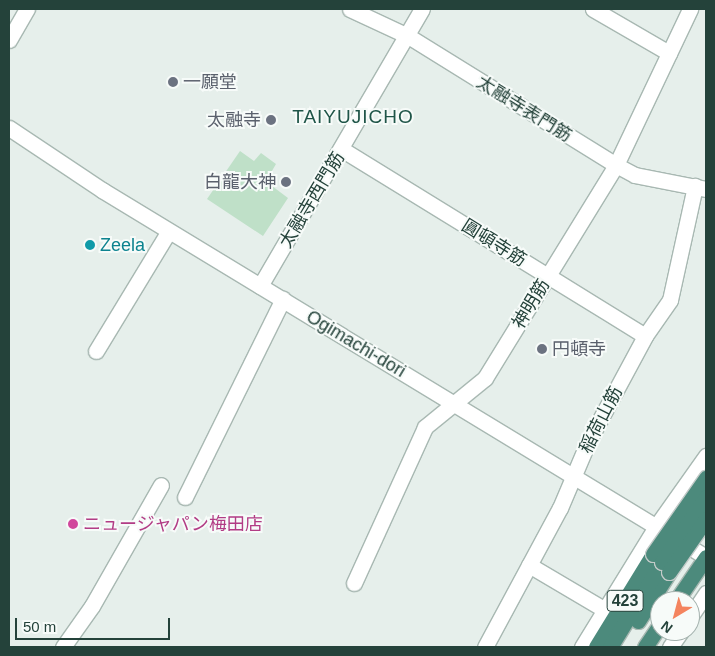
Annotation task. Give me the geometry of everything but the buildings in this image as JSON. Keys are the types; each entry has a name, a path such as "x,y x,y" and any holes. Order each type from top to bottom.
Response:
{"highway":[{"name":"423","path":"596,647 653,554 706,478"},
{"name":"423","path":"610,647 662,562 706,497"},
{"name":"423","path":"621,647 706,519"},
{"path":"683,591 706,557"},
{"path":"694,591 706,574"}],"street":[{"path":"9,40 27,9"},
{"name":"太融寺表門筋","path":"350,9 408,36 635,175 701,188"},
{"name":"太融寺西門筋","path":"260,286 343,150 422,9"},
{"path":"593,9 669,53"},
{"name":"神明筋","path":"354,584 425,427 486,378 616,165 690,9"},
{"name":"Ogimachi-dori","path":"9,128 169,231 657,525 706,557"},
{"name":"圓頓寺筋","path":"343,150 645,336"},
{"name":"稲荷山筋","path":"485,647 575,476 588,442 645,336 670,300 701,188"},
{"path":"96,350 169,231"},
{"path":"185,497 283,299"},
{"path":"582,647 657,525 706,456"},
{"path":"63,647 92,606 161,485"},
{"path":"529,565 605,610"}],"green space":[{"path":"240,151 254,161 261,153 276,164 269,176 275,180 272,186 288,198 263,236 207,199"}],"place":[{"name":"一願堂","path":"173,82"},
{"name":"太融寺","path":"271,120"},
{"name":"白龍大神","path":"286,182"},
{"name":"Zeela","path":"90,245"},
{"name":"円頓寺","path":"542,349"},
{"name":"ニュージャパン梅田店","path":"73,524"}],"district":[{"name":"TAIYUJICHO","path":"353,117"}]}
